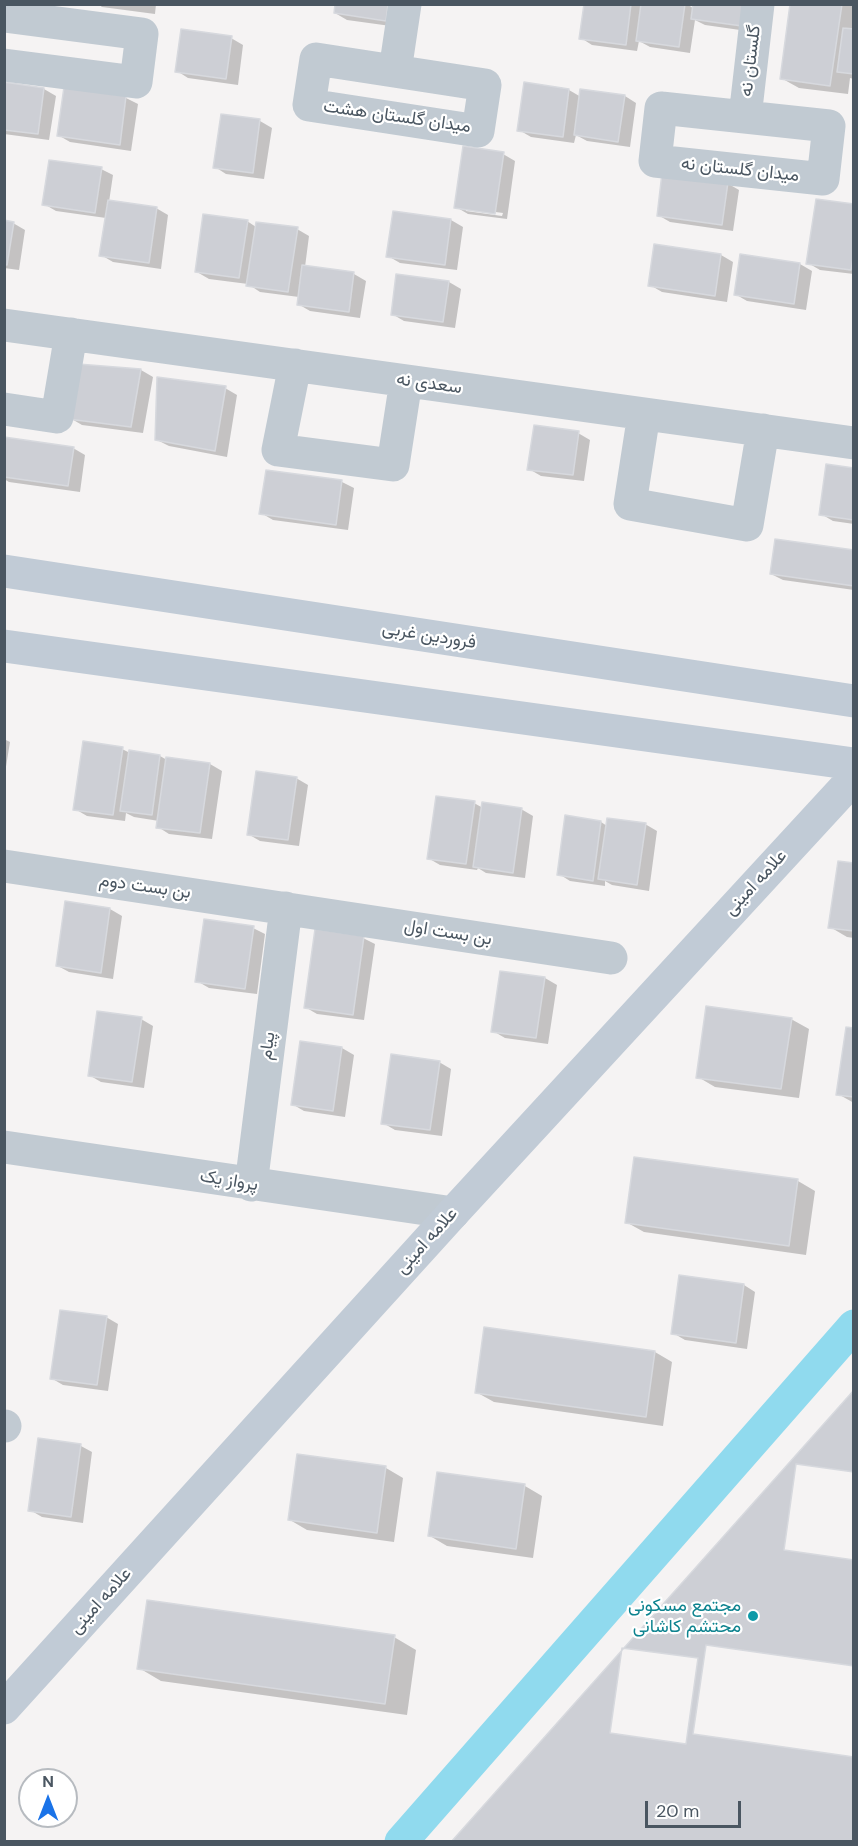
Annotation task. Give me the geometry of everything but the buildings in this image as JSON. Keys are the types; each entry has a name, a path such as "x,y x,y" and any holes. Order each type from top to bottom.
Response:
{"main road":[{"name":"فروردین غربی","path":"4,571 854,701"},
{"path":"4,646 854,764"},
{"name":"علامه امینی","path":"4,1708 453,1213 854,778"}],"street":[{"path":"395,71 405,4"},
{"name":"گلستان نه","path":"745,117 758,4"},
{"path":"4,16 58,14 142,34 136,82 4,65"},
{"name":"میدان گلستان هشت","path":"316,59 395,71 485,85 478,131 309,105 316,59"},
{"name":"میدان گلستان نه","path":"661,108 745,117 829,126 823,179 655,161 661,108"},
{"name":"سعدی نه","path":"4,325 854,443"},
{"path":"4,409 57,417 71,334"},
{"path":"295,365 278,450 393,465 406,381"},
{"path":"644,414 630,504 747,525 764,430"},
{"name":"بن بست دوم","path":"4,866 286,908"},
{"name":"بن بست اول","path":"286,908 611,958"},
{"name":"پیام","path":"251,1185 286,908"},
{"name":"پرواز یک","path":"4,1147 453,1213"}],"waterway":[{"path":"401,1842 854,1326"}],"place":[{"name":"مجتمع مسکونی محتشم کاشانی","path":"753,1616"}]}
